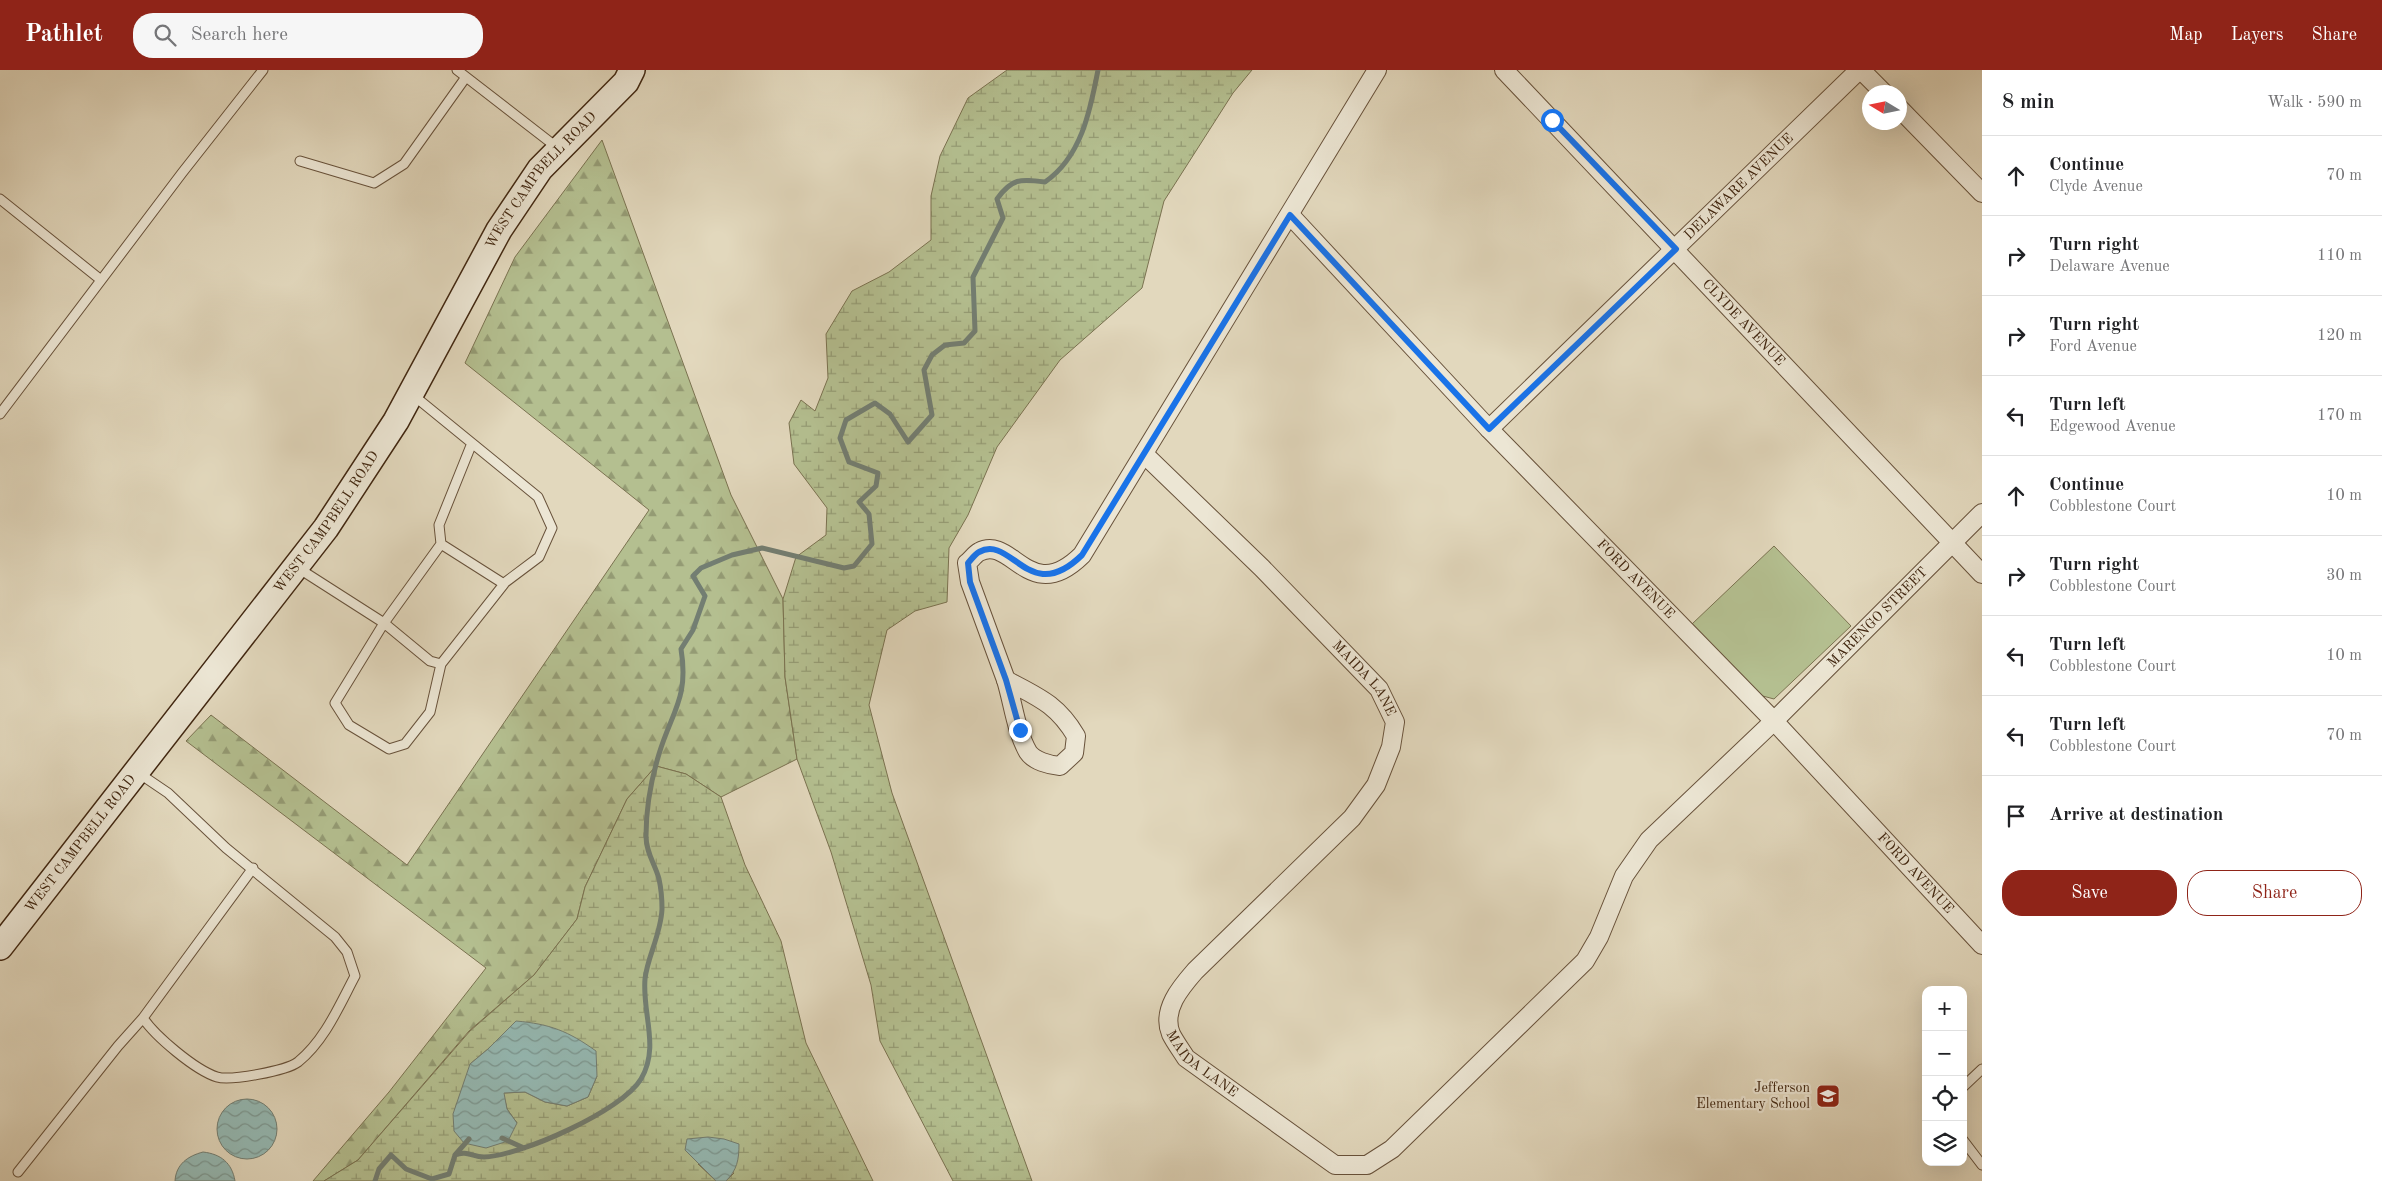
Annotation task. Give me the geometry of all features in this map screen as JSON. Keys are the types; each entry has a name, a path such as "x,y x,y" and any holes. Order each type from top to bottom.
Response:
{"street":[{"path":"1006,680 1045,700 1065,717 1076,736 1074,753 1060,766 1049,765 1029,753 1020,730 1006,680 970,582 968,563 979,552 991,550 1004,554 1040,575 1054,574 1068,568 1082,555 1377,70"},
{"name":"CLYDE AVENUE","path":"1504,70 1676,249 1982,574"},
{"path":"1860,70 1876,85"},
{"name":"DELAWARE AVENUE","path":"1489,429 1860,70"},
{"name":"WEST CAMPBELL ROAD","path":"0,947 326,528 396,421 499,230 540,169 629,76"},
{"path":"1907,116 1982,193"},
{"name":"FORD AVENUE","path":"1290,215 1489,429 1774,720 1982,946"},
{"name":"MAIDA LANE","path":"1144,454 1262,568 1379,689 1395,722 1391,747 1376,785 1352,818 1195,971 1175,994 1169,1014 1170,1033 1186,1058 1335,1165 1367,1165 1392,1149 1585,961 1599,938 1624,876 1649,840 1774,720"},
{"name":"MARENGO STREET","path":"1774,720 1982,514"}],"lane":[{"path":"0,414 263,70"},
{"path":"457,70 559,149"},
{"path":"300,161 374,183 404,164 466,77"},
{"path":"0,199 101,280"},
{"path":"410,394 472,442 538,496 552,528 539,557 504,584 441,664 430,712 405,744 389,749 349,725 335,703 384,623 441,544 439,525 472,442"},
{"path":"441,544 504,584"},
{"path":"296,567 384,623 430,661 441,664"},
{"path":"136,772 168,793 226,848 253,868 335,937 347,952 355,976 322,1037 297,1063 268,1074 218,1077 175,1052 143,1018"},
{"path":"18,1172 118,1046 143,1018 253,868"},
{"path":"1967,1083 1982,1069"},
{"path":"1967,1145 1982,1165"}],"green space":[{"path":"1007,70 1252,70 1233,93 1164,201 1142,288 1060,360 997,447 968,515 949,548 947,602 915,611 887,630 869,705 892,793 1032,1181 953,1181 880,1041 871,985 831,852 797,759 785,677 783,599 796,557 826,535 827,508 794,464 789,423 801,400 815,411 828,378 826,334 852,291 889,272 931,240 931,196 940,156 968,98"},
{"path":"602,140 731,495 783,599 785,677 797,759 721,797 686,774 656,766 627,799 585,887 577,919 534,975 469,1031 358,1160 324,1181 313,1181 389,1092 486,968 186,741 211,715 407,865 649,510 465,363 515,257"},
{"path":"1774,546 1851,626 1774,699 1759,695 1692,624"},
{"path":"656,766 686,774 721,797 745,865 781,941 806,1043 873,1181 726,1181 734,1173 698,1164 716,1181 324,1181 358,1160 470,1031 534,975 577,919 585,887 627,799","holes":["488,1049 597,1076 588,1097 567,1106 545,1102 525,1092 503,1093 507,1109 517,1123 470,1064"]}],"water":[{"path":"516,1021 549,1027 586,1044 596,1051 597,1076 588,1097 567,1106 545,1102 525,1092 504,1093 507,1109 517,1123 508,1141 486,1148 464,1143 454,1131 453,1114 470,1064"},
{"path":"247,1099 264,1104 272,1112 277,1129 272,1146 264,1154 247,1159 230,1154 222,1146 217,1129 222,1112 230,1104"},
{"path":"708,1137 724,1139 739,1144 737,1164 733,1173 726,1181 716,1181 685,1150 687,1139"},
{"path":"203,1152 225,1160 234,1175 235,1181 175,1181 180,1165 188,1158"}],"waterway":[{"path":"375,1181 379,1169 391,1155 406,1169 432,1179 449,1174 455,1155 466,1153 484,1157 521,1149 569,1130 614,1105 641,1079 647,1067 650,1043 645,979 659,928 662,909 659,879 646,842 649,795 656,764 681,692 683,680 681,649 693,630 705,596 693,576 701,568 732,555 762,548 844,568 854,566 872,544 869,514 859,502 876,486 878,473 849,462 840,438 846,420 875,403 890,414 908,442 932,415 924,370 932,355 945,345 964,343 975,331 973,277 1003,218 997,199 1007,187 1017,182 1029,180 1045,182 1067,160 1082,132 1098,70"},
{"path":"502,1138 524,1148"},
{"path":"455,1155 469,1139"}],"place":[{"name":"Jefferson Elementary School","path":"1828,1096"}],"route":[{"path":"1020,730 1006,680 970,582 968,563 979,552 991,550 1004,554 1040,575 1054,574 1068,568 1082,555 1290,215 1489,429 1676,249 1552,120"}]}
